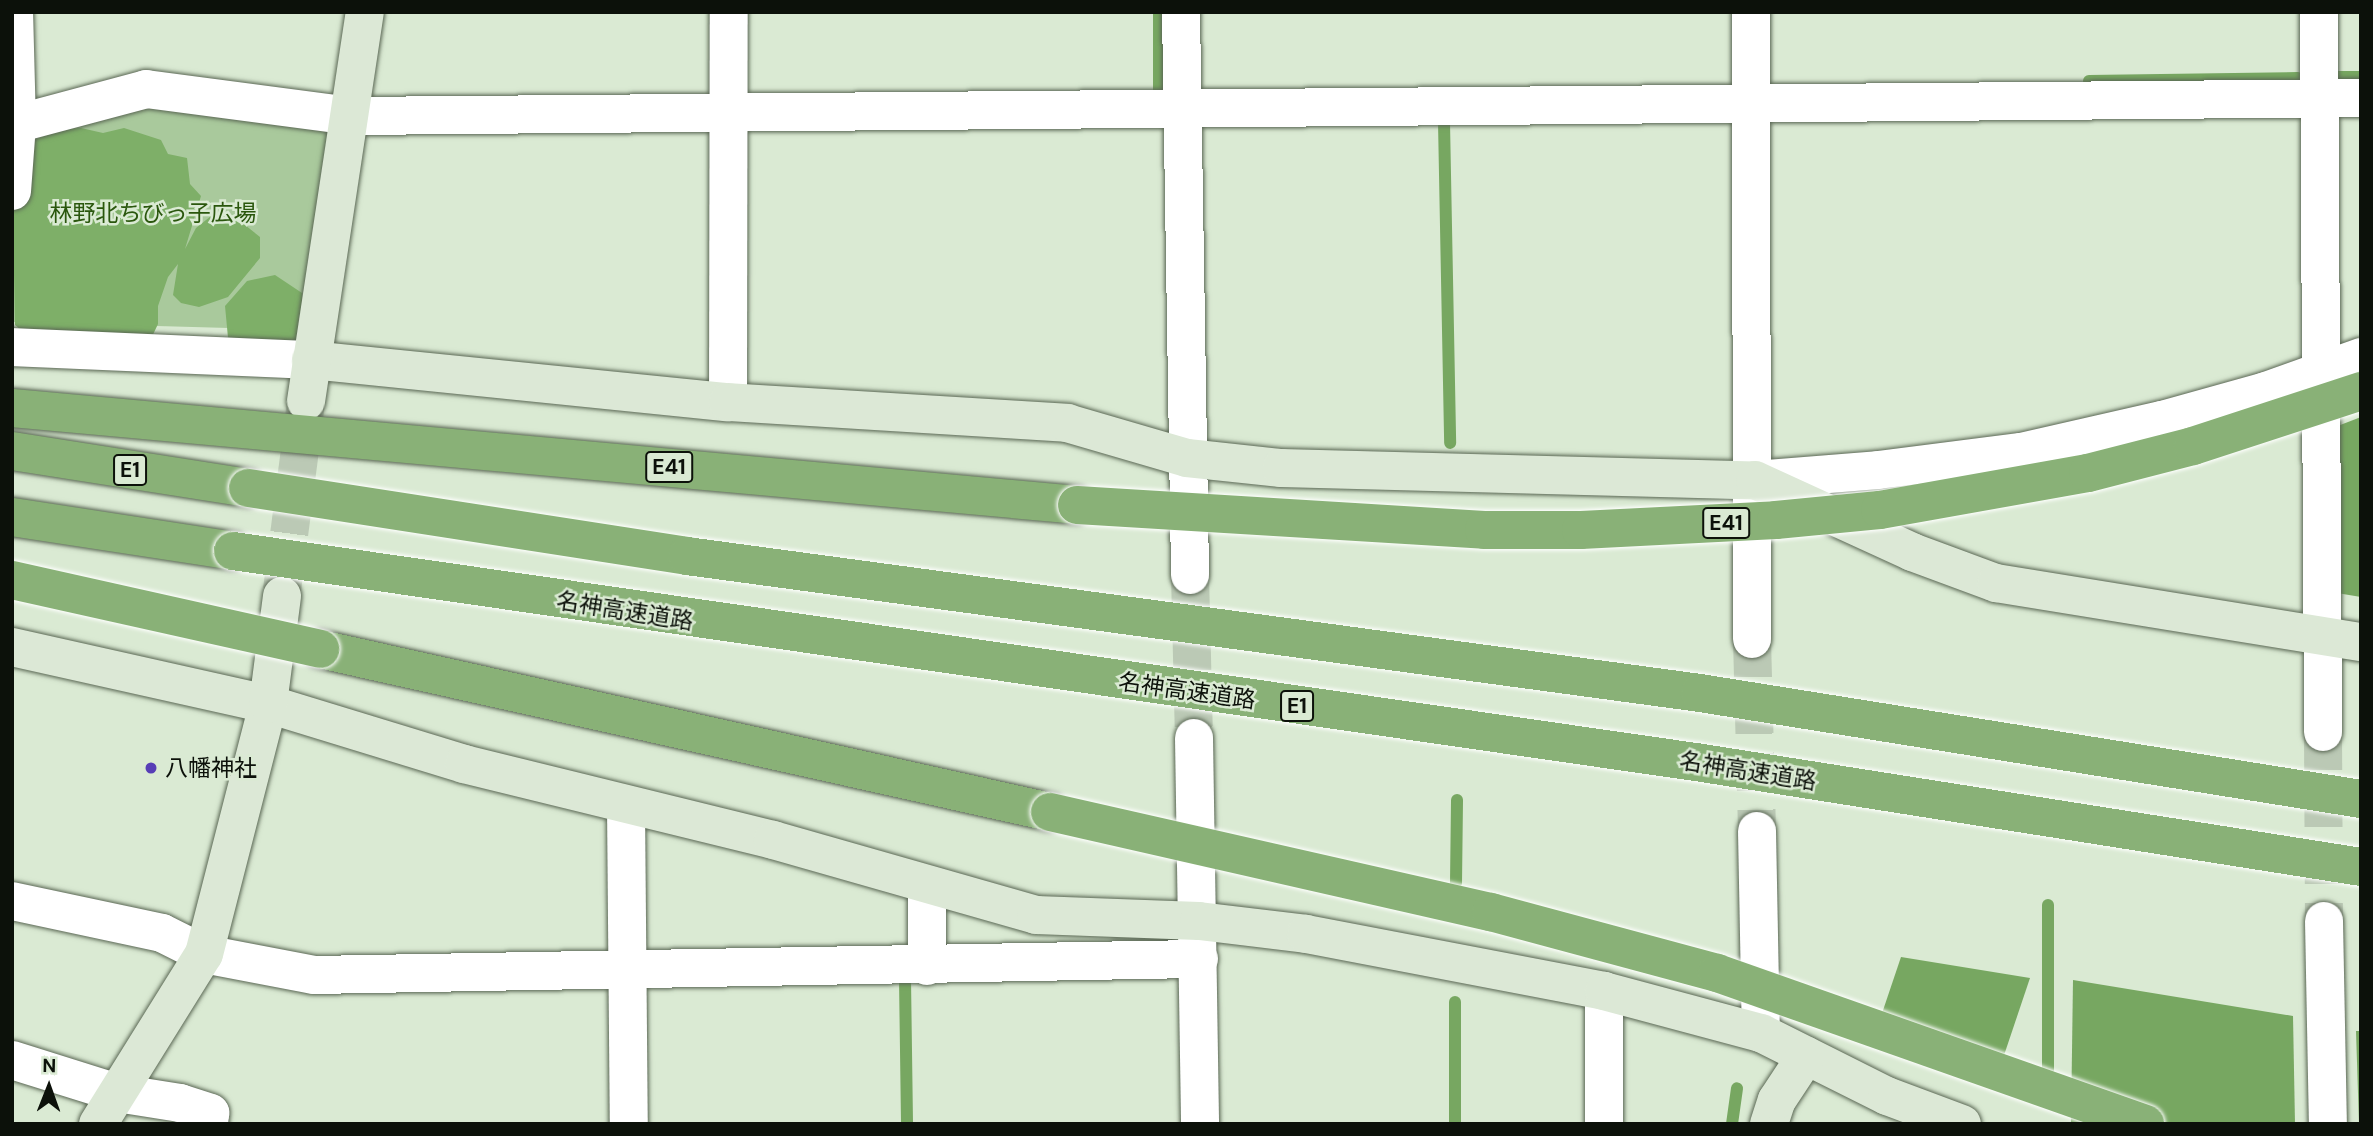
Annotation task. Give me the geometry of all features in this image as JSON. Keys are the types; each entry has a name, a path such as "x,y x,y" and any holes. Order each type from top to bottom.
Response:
{"highway":[{"name":"E41","path":"12,408 1077,505 1484,530 1581,530 1776,520 1906,506 2088,474 2193,446 2361,391"},
{"name":"E1","path":"12,451 687,556 1700,693 2361,799"},
{"name":"名神高速道路","path":"12,517 683,620 1696,762 2361,867"},
{"path":"12,580 1491,912 1717,973 2146,1124"}],"street":[{"path":"12,191 14,12"},
{"path":"306,401 365,12"},
{"path":"728,402 731,112 729,12"},
{"path":"1181,12 1190,575"},
{"path":"1751,12 1755,480 1752,639"},
{"path":"2319,12 2323,732"},
{"path":"14,125 146,89 351,116 2361,99"},
{"path":"12,347 311,360 728,402 1067,423 1187,458 1281,468 1755,480 1878,470 2021,452 2162,420 2321,372 2361,357"},
{"path":"2320,421 2361,406"},
{"path":"1755,480 1912,552 1996,583 2361,642"},
{"path":"107,1108 204,954 268,705 282,596"},
{"path":"12,646 268,705 464,764 773,840 1036,915 1199,921 1306,934 1604,991 1761,1033 1887,1096 1962,1124"},
{"path":"1194,738 1199,921 1200,1124"},
{"path":"626,805 629,1124"},
{"path":"1757,831 1761,1033"},
{"path":"927,886 927,965"},
{"path":"12,901 162,933 204,954 314,975 1199,959"},
{"path":"2324,921 2328,1124"},
{"path":"1604,991 1604,1124"},
{"path":"1769,1124 1777,1100 1806,1056"},
{"path":"12,1060 107,1108 210,1113 209,1124"}],"green space":[{"name":"林野北ちびっ子広場","path":"144,96 342,122 314,306 267,329 12,322 21,129"},
{"path":"81,128 103,133 124,128 161,140 168,154 187,158 190,184 201,196 185,249 196,228 211,216 235,217 260,237 260,258 228,297 199,307 181,303 173,295 178,264 168,277 158,306 158,324 149,343 30,337 15,325 12,173 32,141 62,129"},
{"path":"275,275 302,293 303,324 295,343 228,338 225,306 247,281"}],"shaded area":[{"path":"2361,417 2361,597 2337,593 2335,427"},
{"path":"1901,957 2030,978 1995,1082 1874,1037"},
{"path":"2073,980 2293,1016 2295,1124 2071,1122"},
{"path":"2356,1031 2361,1031 2361,1124 2359,1124"}],"waterway":[{"path":"1159,12 1159,90"},
{"path":"2333,77 2361,77"},
{"path":"2089,81 2298,78"},
{"path":"1444,122 1450,443"},
{"path":"1456,883 1457,800"},
{"path":"2048,905 2048,1070"},
{"path":"905,979 907,1124"},
{"path":"1455,1002 1455,1124"},
{"path":"1732,1124 1737,1088"}],"tunnel":[{"path":"282,590 306,403"},
{"path":"1190,575 1194,738"},
{"path":"1752,639 1757,831"},
{"path":"2323,732 2324,921"}],"place":[{"name":"八幡神社","path":"151,768"}]}
